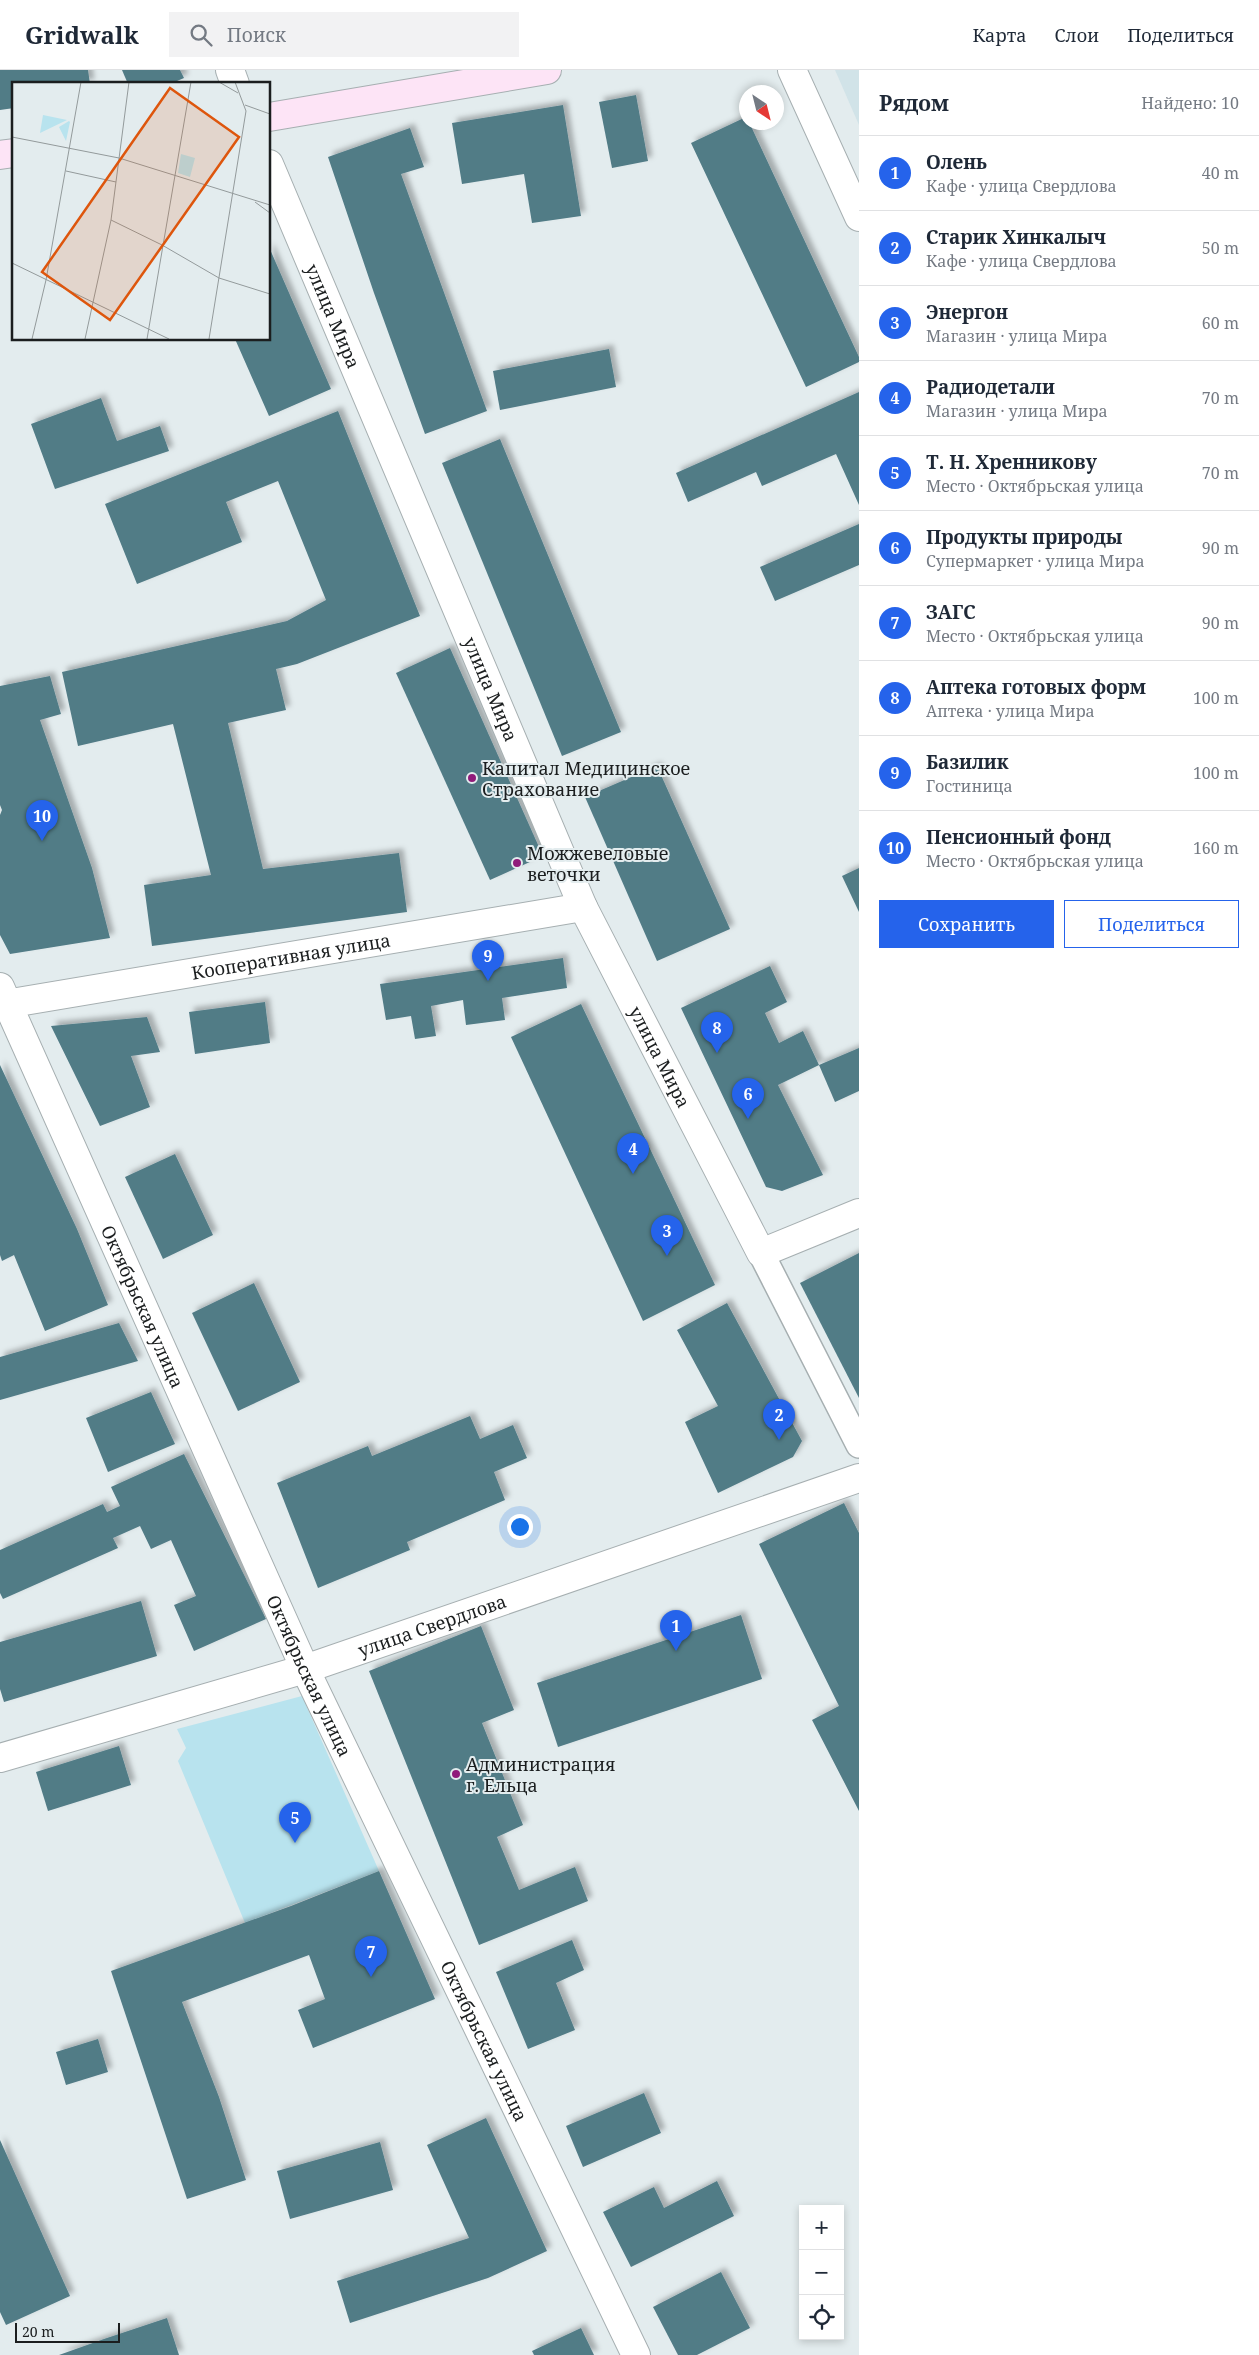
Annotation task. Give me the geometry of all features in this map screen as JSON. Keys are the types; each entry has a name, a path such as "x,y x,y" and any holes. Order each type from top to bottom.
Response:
{"main road":[{"path":"270,117 546,70"}],"street":[{"path":"230,70 234,82"},
{"path":"792,70 859,217"},
{"name":"улица Мира","path":"270,166 583,906 859,1445"},
{"name":"Кооперативная улица","path":"3,999 583,906"},
{"name":"Октябрьская улица","path":"3,999 305,1669 636,2355"},
{"path":"761,1254 859,1213"},
{"name":"улица Свердлова","path":"0,1758 305,1669 859,1478"}],"shaded area":[{"path":"835,70 859,70 859,125"},
{"path":"302,1696 379,1871 245,1923 178,1761 186,1748 177,1729"}],"building":[{"path":"0,70 88,70 90,82 12,82 12,108 0,110"},
{"path":"122,70 180,70 184,78 175,82 127,82"},
{"path":"636,95 648,161 612,168 599,102"},
{"path":"563,105 581,216 532,223 524,174 462,184 452,123"},
{"path":"739,120 739,130 753,130 859,357 859,362 806,387 691,143"},
{"path":"410,128 424,167 401,174 487,411 425,434 374,293 328,157"},
{"path":"270,249 331,389 269,416 235,340 270,340"},
{"path":"609,349 616,387 500,410 493,371"},
{"path":"859,392 859,505 836,454 762,486 756,472 688,502 676,473"},
{"path":"101,398 117,441 160,426 169,451 55,489 31,424"},
{"path":"338,411 420,616 297,664 276,669 286,710 228,723 263,869 399,853 407,912 152,946 144,885 211,875 173,724 78,746 62,672 287,621 326,600 278,481 226,502 242,542 137,584 105,504"},
{"path":"500,439 621,732 562,756 442,463"},
{"path":"859,524 859,565 775,601 760,567"},
{"path":"450,648 543,856 490,880 396,673"},
{"path":"50,676 61,714 40,720 92,868 110,938 10,954 0,935 0,815 2,810 0,805 0,686"},
{"path":"657,766 730,929 657,961 585,797"},
{"path":"859,868 859,912 842,876"},
{"path":"563,958 567,988 502,998 505,1020 466,1025 463,1000 431,1006 436,1036 415,1039 411,1016 386,1020 380,984"},
{"path":"770,966 787,1002 765,1013 779,1043 803,1031 819,1065 778,1085 823,1175 782,1191 766,1187 681,1008"},
{"path":"265,1002 270,1043 195,1054 189,1012"},
{"path":"581,1004 715,1285 643,1321 511,1037"},
{"path":"147,1017 160,1052 131,1056 150,1107 100,1126 51,1026"},
{"path":"859,1048 859,1091 835,1102 819,1065"},
{"path":"0,1065 77,1229 108,1305 45,1331 14,1255 2,1261 0,1255"},
{"path":"175,1154 213,1235 163,1259 125,1177"},
{"path":"859,1253 859,1398 800,1283"},
{"path":"254,1283 300,1382 238,1411 192,1313"},
{"path":"727,1303 802,1441 793,1457 718,1493 685,1422 718,1406 677,1330"},
{"path":"119,1323 138,1361 0,1400 0,1357"},
{"path":"151,1392 175,1444 108,1472 86,1418"},
{"path":"470,1416 480,1439 513,1425 527,1458 494,1472 505,1500 407,1542 410,1550 318,1588 277,1483 368,1446 372,1456"},
{"path":"184,1454 266,1619 194,1651 174,1605 196,1596 171,1540 151,1549 140,1526 113,1538 118,1548 3,1599 0,1593 0,1550 103,1504 107,1512 120,1506 111,1487"},
{"path":"844,1503 859,1533 859,1811 812,1720 839,1706 759,1544"},
{"path":"141,1601 157,1656 4,1702 0,1689 0,1642"},
{"path":"741,1615 762,1679 558,1747 537,1683"},
{"name":"Администрация г. Ельца","path":"481,1626 514,1710 482,1723 523,1825 497,1837 519,1890 575,1867 588,1901 479,1945 369,1671"},
{"path":"119,1746 131,1785 48,1811 36,1772"},
{"path":"379,1871 435,1999 313,2048 298,2010 325,1999 309,1955 182,2002 219,2097 246,2180 187,2199 111,1971 291,1906"},
{"path":"572,1940 584,1970 556,1983 575,2030 528,2049 496,1972"},
{"path":"98,2039 108,2072 66,2085 56,2052"},
{"path":"644,2093 661,2133 583,2167 566,2126"},
{"path":"486,2118 547,2251 488,2278 350,2323 337,2281 469,2238 427,2145"},
{"path":"0,2140 70,2296 6,2325 0,2312"},
{"path":"380,2142 393,2190 290,2219 277,2171"},
{"path":"717,2181 734,2216 631,2267 603,2212 654,2187 664,2208"},
{"path":"721,2272 750,2328 697,2355 678,2355 653,2307"},
{"path":"167,2318 179,2355 59,2355 104,2339"},
{"path":"581,2328 594,2355 534,2355 532,2351"}],"place":[{"name":"Капитал Медицинское Страхование","path":"472,778"},
{"name":"Пенсионный фонд","path":"42,841"},
{"name":"Можжевеловые веточки","path":"517,863"},
{"name":"Базилик","path":"488,981"},
{"name":"Аптека готовых форм","path":"717,1053"},
{"name":"Продукты природы","path":"748,1119"},
{"name":"Радиодетали","path":"633,1174"},
{"name":"Энергон","path":"667,1256"},
{"name":"Старик Хинкалыч","path":"779,1440"},
{"name":"Олень","path":"676,1651"},
{"name":"Администрация г. Ельца","path":"456,1774"},
{"name":"Т. Н. Хренникову","path":"295,1843"},
{"name":"ЗАГС","path":"371,1977"}]}
